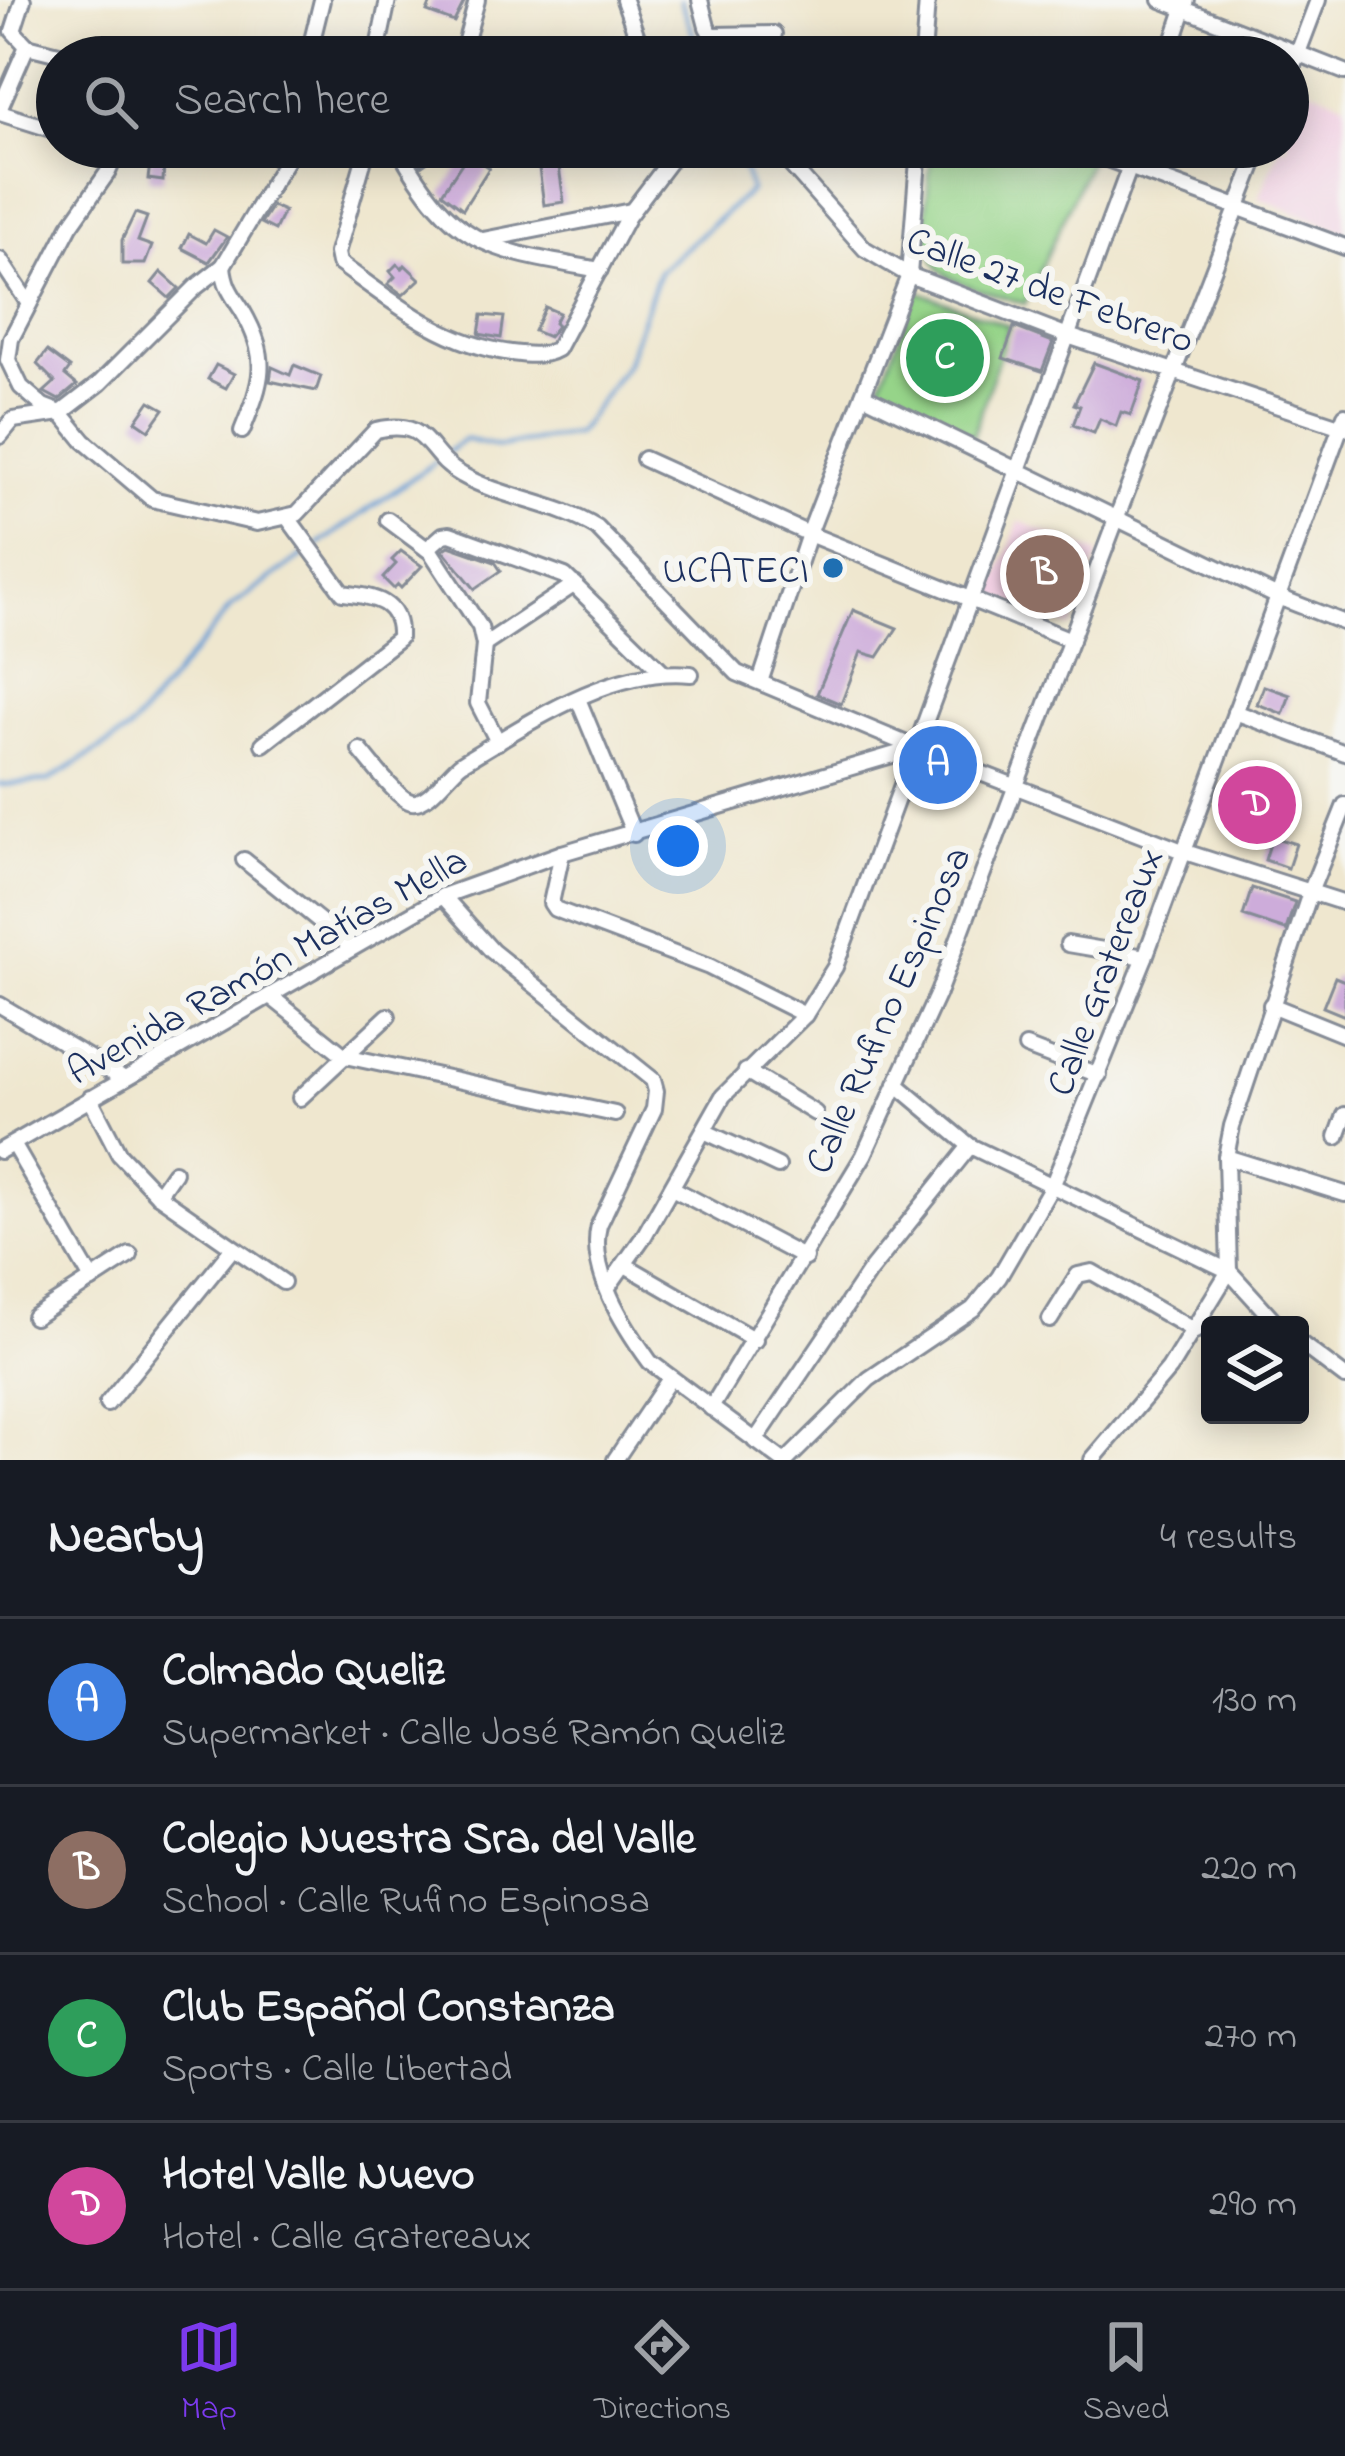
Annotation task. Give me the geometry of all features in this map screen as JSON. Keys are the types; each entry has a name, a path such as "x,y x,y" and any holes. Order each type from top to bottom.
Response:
{"street":[{"path":"313,36 322,0"},
{"path":"380,36 388,0"},
{"path":"467,36 477,0"},
{"path":"624,0 637,36"},
{"path":"700,0 711,34 774,34"},
{"path":"924,36 927,0"},
{"path":"1161,0 1185,5 1258,36"},
{"path":"1304,36 1318,0"},
{"path":"21,5 13,31 27,46 36,48"},
{"path":"1175,36 1185,5"},
{"path":"27,46 0,111 36,124"},
{"path":"1309,57 1345,72"},
{"path":"110,168 70,226 16,331 8,360 21,387 43,406 61,412 84,441 152,499 257,524 288,518 376,430 408,427 423,434 458,474 577,516 596,528 736,673 1185,852 1345,903"},
{"path":"0,436 13,420 61,412 100,383 196,287 224,266 282,168"},
{"path":"361,168 337,254 339,263 409,314 461,342 524,354 548,354 556,349 631,211 665,168"},
{"path":"410,168 424,194 449,221 478,241 599,270"},
{"name":"Calle 27 de Febrero","path":"794,168 865,249 909,275 1068,336 1344,423"},
{"path":"760,682 809,534 909,275 917,168"},
{"path":"608,1287 672,1188 723,1096 805,1015 835,967 1129,168"},
{"path":"1135,168 1345,248"},
{"name":"Calle Rufino Espinosa","path":"711,1408 864,1155 938,993 1253,168"},
{"path":"478,241 631,211"},
{"path":"0,260 29,304"},
{"path":"224,266 224,286 263,356 258,391 242,431"},
{"path":"0,323 16,331"},
{"path":"863,395 1276,596 1345,623"},
{"name":"Calle Gratereaux","path":"785,1460 869,1379 973,1309 999,1277 1053,1184 1145,957 1344,423"},
{"path":"644,459 809,534 1071,640"},
{"path":"263,744 399,638 400,624 390,604 376,597 343,593 288,518"},
{"path":"388,520 427,549 472,611 484,645 478,703 498,742"},
{"path":"427,549 450,534 554,571 574,584 662,671"},
{"path":"484,645 574,584"},
{"path":"360,749 401,796 411,802 422,800 455,768 578,699 662,671 691,674"},
{"path":"578,699 634,834"},
{"path":"1235,712 1345,753"},
{"name":"Avenida Ramón Matías Mella","path":"6,1147 443,896 562,853 916,748"},
{"path":"1092,1460 1169,1369 1228,1271 1226,1157 1271,1005 1345,805"},
{"path":"562,853 551,904 555,909 710,967 805,1015"},
{"path":"244,860 352,947"},
{"path":"443,896 492,952 652,1080 654,1109 595,1242 597,1259 635,1342 670,1379 785,1460"},
{"path":"1068,944 1145,957"},
{"path":"270,996 345,1056 614,1114"},
{"path":"0,1005 123,1078"},
{"path":"1271,1005 1345,1035"},
{"path":"300,1099 388,1016"},
{"path":"1026,1047 1099,1075"},
{"path":"746,1071 815,1113"},
{"path":"896,1084 970,1147 1228,1271 1270,1316"},
{"path":"90,1098 119,1154 158,1195 283,1282"},
{"path":"1337,1137 1345,1115"},
{"path":"704,1131 778,1166"},
{"path":"6,1147 92,1280"},
{"path":"755,1441 869,1272 970,1147"},
{"path":"1226,1157 1345,1194"},
{"path":"158,1195 174,1172"},
{"path":"672,1188 805,1258"},
{"path":"107,1404 233,1248"},
{"path":"34,1317 130,1255"},
{"path":"625,1265 754,1340"},
{"path":"1050,1320 1078,1275 1092,1272 1195,1331"},
{"path":"1309,1349 1345,1377"},
{"path":"615,1460 670,1379"}],"shaded area":[{"path":"1309,89 1345,102 1345,232 1259,198 1271,168 1309,168"},
{"path":"1019,521 1099,554 1071,628 992,593"}],"green space":[{"path":"930,168 1086,168 1025,304 963,284 936,265 927,234"},
{"path":"917,291 1009,326 973,436 878,391"}],"building":[{"path":"432,0 464,2 454,22 427,12"},
{"path":"149,168 164,168 163,181 148,179"},
{"path":"459,168 489,168 463,209 442,193"},
{"path":"539,168 559,168 564,202 544,205"},
{"path":"272,206 284,211 275,230 261,223"},
{"path":"135,213 147,217 138,241 152,246 145,264 122,264 122,240"},
{"path":"214,230 227,237 209,262 182,248 189,234 206,243"},
{"path":"397,264 420,279 403,295 388,284"},
{"path":"161,272 179,288 169,298 152,283"},
{"path":"545,307 559,313 548,337 534,331"},
{"path":"482,315 504,317 501,338 479,334"},
{"path":"1014,327 1053,342 1042,371 1003,358"},
{"path":"47,351 70,368 65,375 77,385 59,400 44,392 55,382 37,364"},
{"path":"1094,363 1143,381 1131,415 1121,412 1116,426 1100,419 1094,433 1073,425 1080,406 1074,404"},
{"path":"216,365 234,374 226,388 208,379"},
{"path":"294,365 321,376 316,391 270,381 272,367 290,375"},
{"path":"150,401 164,409 149,430 136,421"},
{"path":"449,546 495,562 501,571 475,589 443,550"},
{"path":"401,551 422,566 401,588 394,589 383,578"},
{"path":"853,610 897,628 878,657 861,652 841,704 817,694"},
{"path":"1264,686 1290,695 1283,714 1257,704"},
{"path":"1252,790 1287,800 1280,823 1246,814"},
{"path":"1272,837 1296,844 1288,868 1265,860"},
{"path":"1252,888 1295,902 1286,930 1243,916"},
{"path":"1335,977 1345,981 1345,1016 1323,1007"}],"waterway":[{"path":"680,0 694,36"},
{"path":"444,455 465,439 498,447 577,433 627,363 659,271 751,190 743,168"},
{"path":"0,785 48,781 129,731 231,607 435,462"}],"place":[{"name":"Club Español Constanza","path":"945,358"},
{"name":"UCATECI","path":"833,568"},
{"name":"Colegio Nuestra Sra. del Valle","path":"1045,574"},
{"name":"Colmado Queliz","path":"938,765"},
{"name":"Hotel Valle Nuevo","path":"1257,805"}]}
